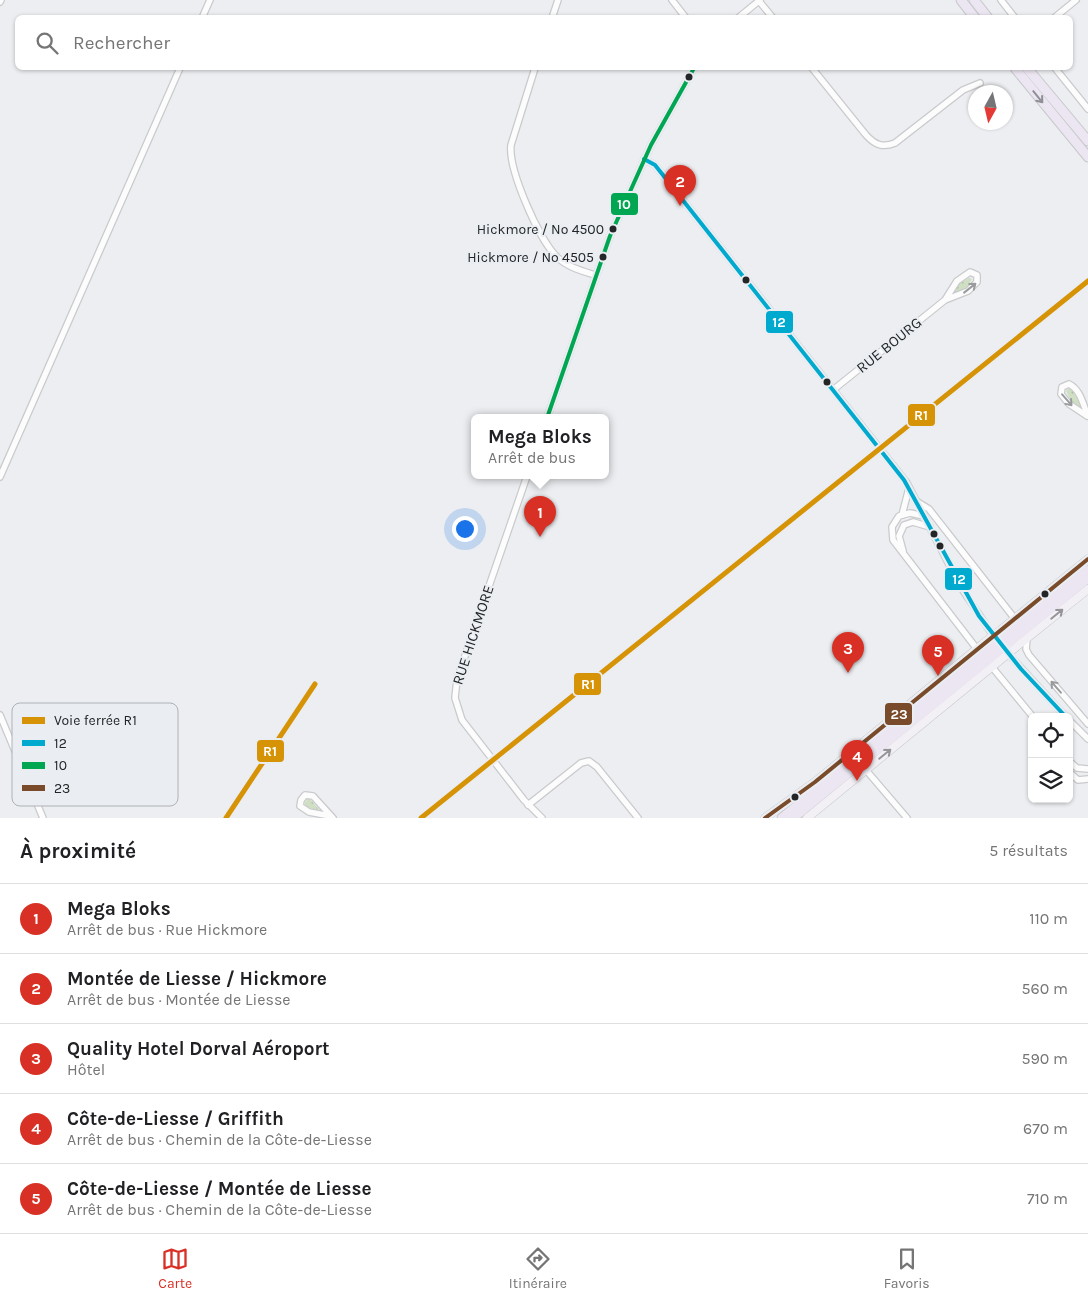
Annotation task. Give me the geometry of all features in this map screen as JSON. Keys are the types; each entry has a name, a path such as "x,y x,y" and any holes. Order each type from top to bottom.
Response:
{"highway":[{"path":"961,0 973,15"},
{"path":"974,0 986,15"},
{"path":"1017,70 1088,156"},
{"path":"1029,70 1088,141"},
{"path":"1056,103 1088,133"},
{"path":"1062,126 1088,165"},
{"path":"785,817 992,655 1088,570"},
{"path":"1009,638 1088,578"}],"main road":[{"path":"807,818 866,770 992,655 1009,638 1015,619 1088,559"},
{"path":"1009,638 1027,639 1088,589"},
{"path":"765,818 815,782 977,649 992,655"}],"street":[{"path":"203,15 210,0"},
{"path":"553,15 558,0"},
{"path":"672,0 684,15"},
{"path":"742,15 759,0 771,15"},
{"path":"1001,0 1013,15"},
{"path":"1058,15 1076,0"},
{"path":"0,476 179,70"},
{"path":"534,70 512,145 511,156 514,173 539,229 554,254 572,266 595,275"},
{"path":"547,414 595,275 644,159 693,70"},
{"path":"814,70 866,136 882,146 899,141 962,90 980,83"},
{"path":"1057,70 1088,109"},
{"path":"644,159 655,165 910,488 968,600 990,631"},
{"name":"RUE BOURG","path":"833,390 945,300 971,288 977,282 977,275 970,272 963,276 955,284 945,300"},
{"path":"1069,384 1075,388 1088,416 1070,404 1062,394 1062,387 1069,384"},
{"name":"RUE HICKMORE","path":"526,479 457,679 454,694 457,709 462,720 528,805"},
{"path":"910,488 902,514 894,522 891,534 894,543 903,552 977,649"},
{"path":"916,501 928,507 1015,619"},
{"path":"902,514 910,513 924,516"},
{"path":"903,552 899,536 904,524 914,522 930,528"},
{"path":"1027,639 1026,649 1029,655 1088,724"},
{"path":"992,655 1031,713"},
{"path":"1012,658 1062,713"},
{"path":"0,715 12,744"},
{"path":"1073,724 1088,738"},
{"path":"528,805 581,763 589,761 597,767 638,818"},
{"path":"1073,764 1080,769 1088,769"},
{"path":"866,770 907,818"},
{"path":"1073,776 1078,780 1088,779"},
{"path":"307,795 313,796 331,817 304,809 300,806 301,800 307,795"},
{"path":"528,805 535,818"},
{"path":"528,805 542,818"},
{"path":"38,806 43,818"}],"green space":[{"path":"969,278 972,279 967,287 954,293 958,285"},
{"path":"1072,389 1082,408 1071,401 1066,391"},
{"path":"309,798 321,812 305,806 305,802"}],"rail line":[{"name":"R1","path":"421,818 1088,281"},
{"name":"R1","path":"226,818 315,684"}],"transit line":[{"name":"10","path":"548,414 610,236 651,145 693,70"},
{"name":"12","path":"644,159 655,165 904,480 979,616 1021,669 1062,713"},
{"name":"23","path":"765,818 815,782 1088,559"}],"place":[{"name":"Montée de Liesse / Hickmore","path":"680,206"},
{"name":"Hickmore / No 4500","path":"613,229"},
{"name":"Hickmore / No 4505","path":"603,257"},
{"name":"Mega Bloks","path":"540,537"},
{"name":"Quality Hotel Dorval Aéroport","path":"848,673"},
{"name":"Côte-de-Liesse / Montée de Liesse","path":"938,676"},
{"name":"Côte-de-Liesse / Griffith","path":"857,781"}]}
